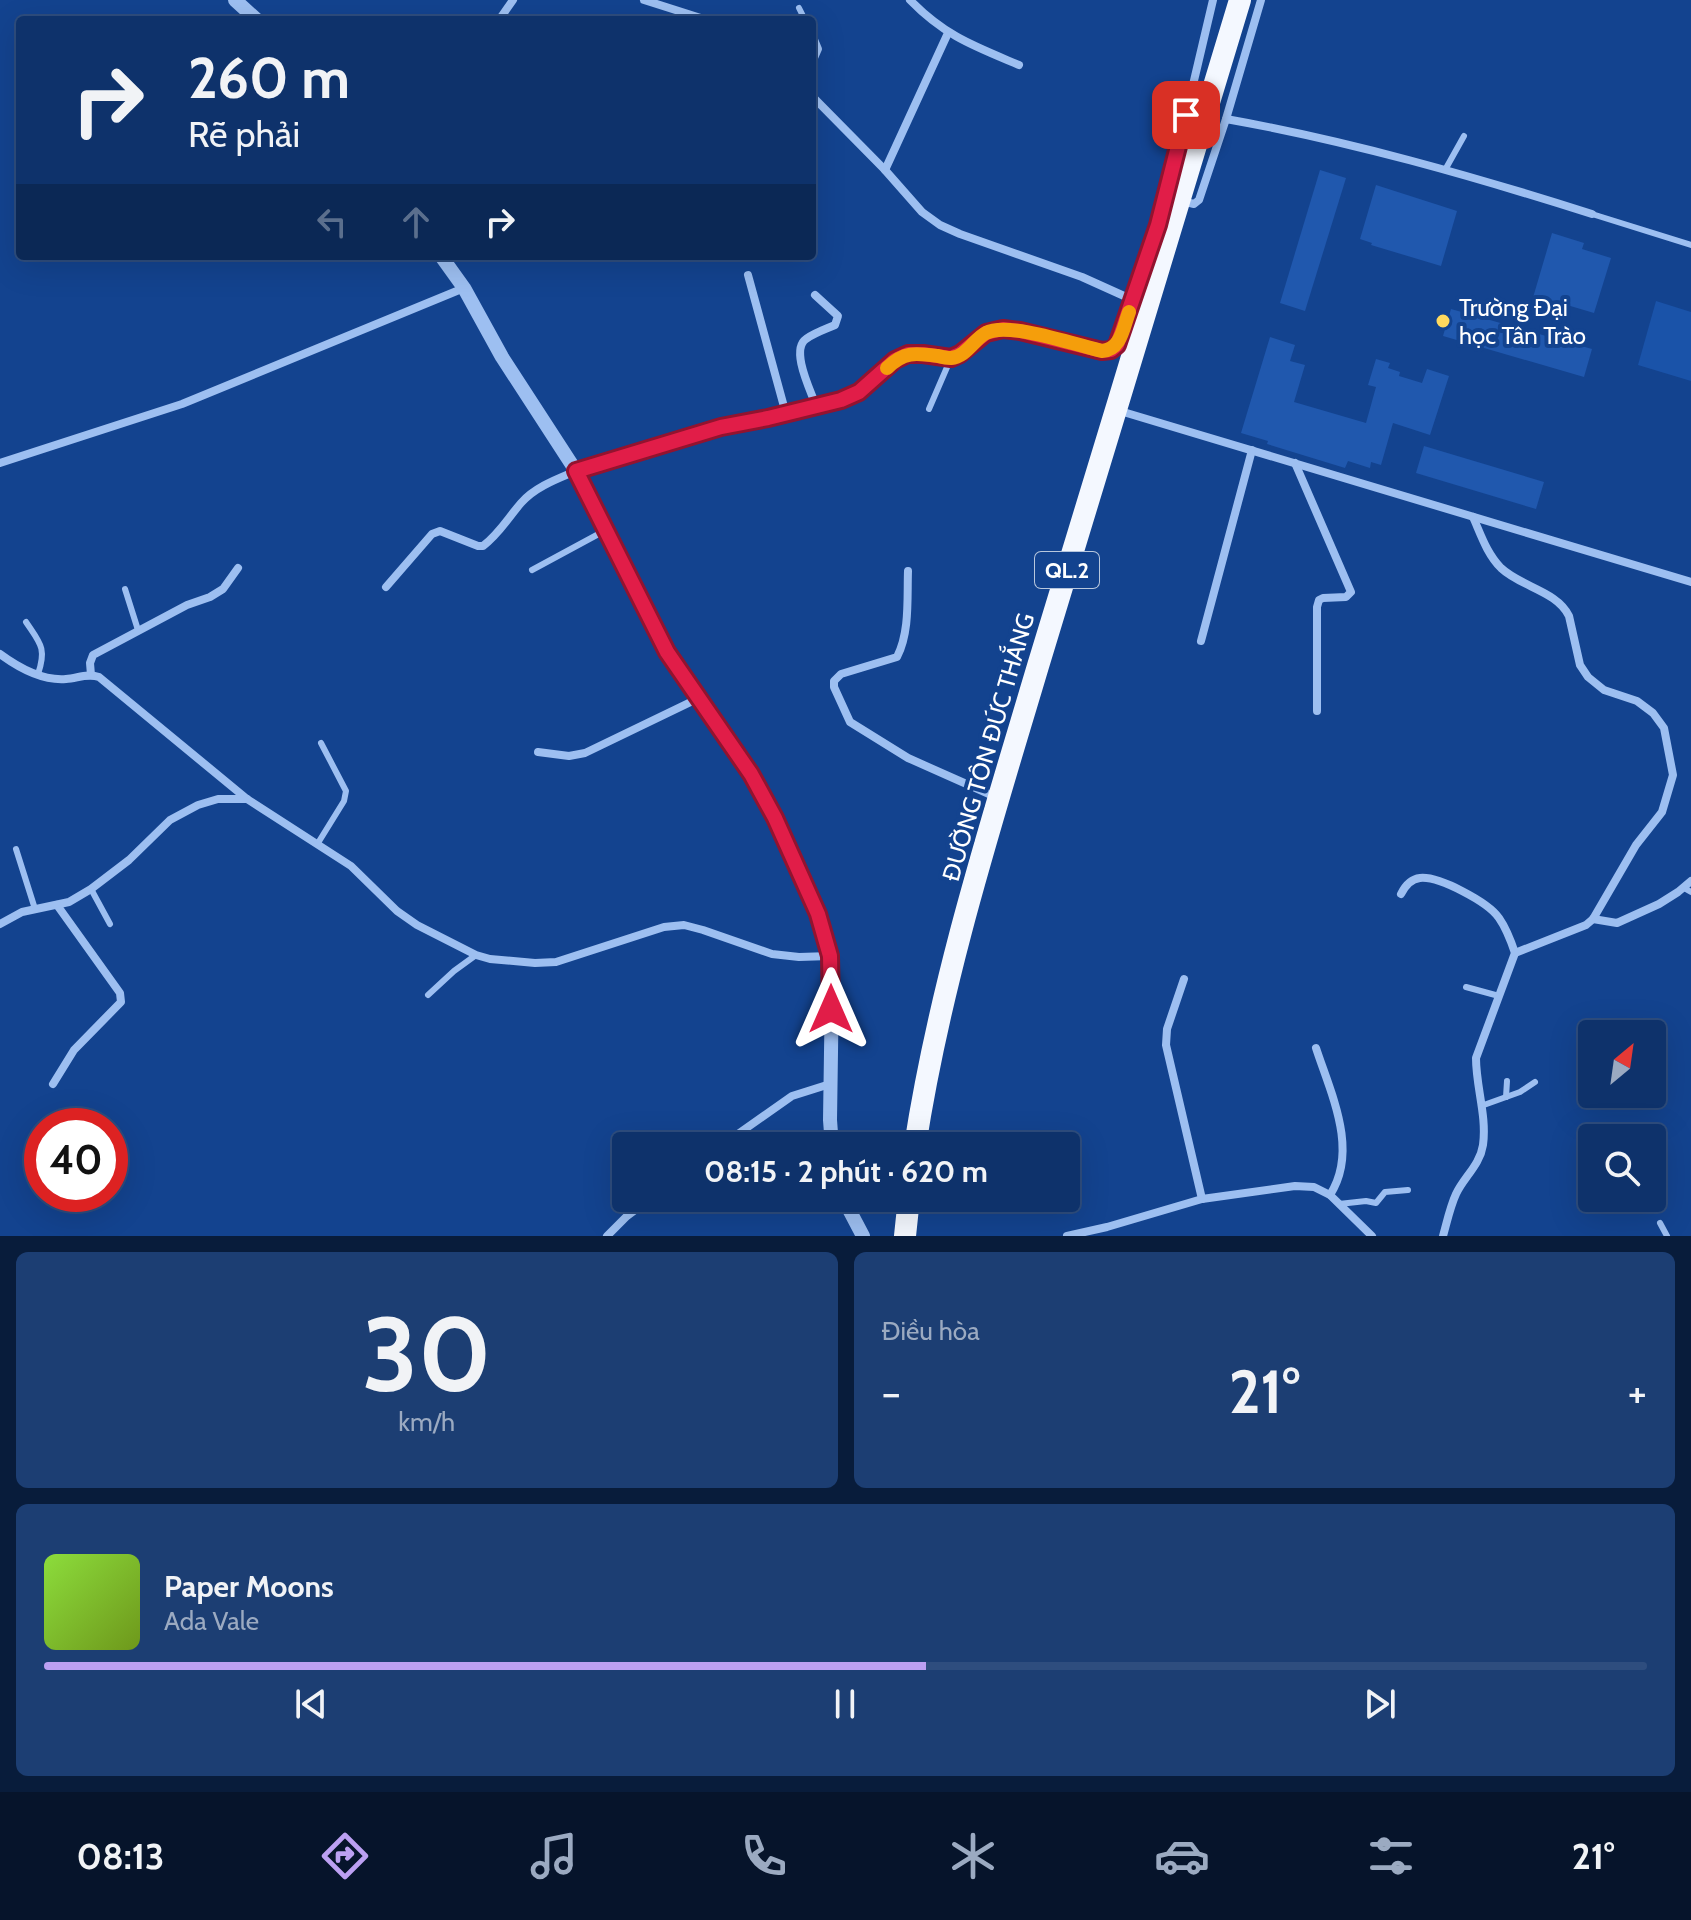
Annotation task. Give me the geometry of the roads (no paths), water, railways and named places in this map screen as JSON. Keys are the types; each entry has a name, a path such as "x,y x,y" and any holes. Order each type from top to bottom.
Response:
{"highway":[{"name":"ĐƯỜNG TÔN ĐỨC THẮNG","path":"917,1132 925,1078 946,987 999,798 1115,409 1174,198 1240,0"},
{"path":"905,1236 908,1212"}],"street":[{"path":"644,0 694,16"},
{"path":"910,0 948,33 1019,65"},
{"path":"386,587 432,534 440,531 483,546 531,493 554,480 721,427 841,400 859,392 895,360 908,354 951,358 986,333 1003,329 1102,351 1111,350 1117,345 1174,198 1213,0"},
{"path":"1174,198 1194,204 1199,200 1261,0"},
{"path":"885,170 948,33"},
{"path":"816,100 922,212 940,225 1082,277 1133,300"},
{"path":"1226,119 1368,150 1511,188 1592,214"},
{"path":"444,260 576,471 667,652 751,774 775,818 818,914 830,956 832,984 831,1132"},
{"path":"748,275 786,414"},
{"path":"0,463 182,404 464,288"},
{"path":"815,295 838,316 835,325 800,344 801,362 816,406"},
{"path":"1115,409 1691,582"},
{"path":"1201,641 1252,450"},
{"path":"1295,463 1351,592 1346,597 1319,600 1317,711"},
{"path":"1473,517 1490,554 1501,567 1566,609 1580,665 1588,677 1604,690 1637,701 1653,713 1664,728 1673,775 1662,812 1636,845 1593,919 1586,925 1515,953"},
{"path":"91,675 93,655 187,605 210,597 223,589 238,568"},
{"path":"908,571 906,627 897,657 841,674 834,681 834,687 850,722 908,758 999,798"},
{"path":"0,654 19,668 53,679 99,677 247,799 351,866 397,911 417,925 476,955 535,963 556,962 664,927 684,925 772,954 830,956"},
{"path":"538,752 569,756 585,753 699,698"},
{"path":"0,924 22,912 69,902 91,889 129,860 170,820 198,805 218,799 247,799"},
{"path":"1401,894 1412,880 1427,878 1483,903 1500,919 1515,953 1476,1058 1484,1128 1482,1149 1476,1166 1456,1193 1443,1236"},
{"path":"1593,919 1617,923 1689,887"},
{"path":"53,1084 74,1050 121,1002 120,993 57,905"},
{"path":"1184,979 1167,1029 1166,1045 1202,1199"},
{"path":"1316,1048 1341,1126 1343,1159 1337,1184 1330,1195"},
{"path":"741,1132 792,1096 830,1084"},
{"path":"1067,1236 1202,1199 1295,1186 1314,1187 1330,1195 1372,1236"},
{"path":"607,1236 632,1212"},
{"path":"850,1212 863,1236"}],"lane":[{"path":"799,8 803,16"},
{"path":"816,39 819,49 816,58"},
{"path":"1445,170 1464,136"},
{"path":"1592,214 1691,245"},
{"path":"929,409 951,358"},
{"path":"532,570 606,530"},
{"path":"125,589 138,630"},
{"path":"26,622 43,649 44,659 38,674"},
{"path":"318,843 344,801 346,791 321,743"},
{"path":"16,849 35,909"},
{"path":"91,889 110,924"},
{"path":"428,995 476,955"},
{"path":"1466,987 1499,996"},
{"path":"1506,1097 1507,1081"},
{"path":"1481,1106 1520,1092 1535,1082"},
{"path":"1339,1204 1376,1203 1385,1192 1408,1190"},
{"path":"1660,1223 1667,1236"}],"place":[{"name":"Trường Đại học Tân Trào","path":"1443,321"}]}
